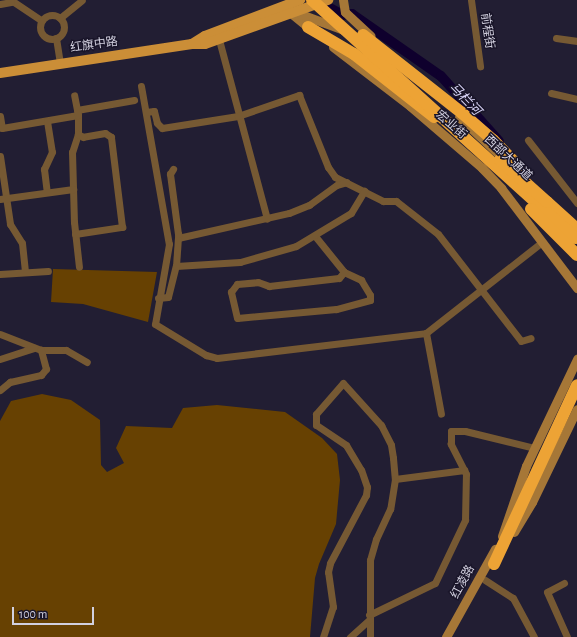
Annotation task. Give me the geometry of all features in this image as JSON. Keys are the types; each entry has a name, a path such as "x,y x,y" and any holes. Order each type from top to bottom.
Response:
{"highway":[{"name":"西部大通道","path":"312,0 485,155 577,240"},
{"name":"西部大通道","path":"319,0 572,221 577,229"},
{"path":"308,27 354,54 442,123 466,138"},
{"path":"368,37 493,140 572,221"},
{"path":"485,155 522,200 577,255"},
{"path":"494,564 577,385"},
{"path":"551,439 577,394"},
{"path":"501,539 525,498"}],"main road":[{"name":"红旗中路","path":"0,73 192,44 218,36 291,6 328,0"},
{"name":"宏业街","path":"343,4 349,18 368,37 403,61 488,146 572,221"},
{"name":"宏业街","path":"291,6 308,27 410,106 482,168 501,188 577,288"},
{"path":"291,6 328,25 368,37"},
{"path":"501,188 505,176 514,173 522,175"},
{"name":"红凌路","path":"446,637 501,539 514,496 577,359"},
{"name":"红凌路","path":"454,637 494,564 532,502 577,409"}],"street":[{"path":"60,18 82,0"},
{"name":"前程街","path":"471,0 480,66"},
{"path":"0,4 11,1 42,21"},
{"path":"56,38 45,36 40,29 42,21 50,15 60,18"},
{"path":"60,18 64,28 56,38 60,64"},
{"path":"218,36 238,116 267,219"},
{"path":"556,38 577,41"},
{"path":"142,86 169,244 154,324 206,355 217,358 426,333 542,242"},
{"path":"551,93 577,99"},
{"path":"74,95 78,134 72,152 73,188 75,234 80,267"},
{"path":"146,112 154,111 157,123 162,128 238,116 299,95 328,167 335,177 383,201 396,201 438,234 521,341 531,338"},
{"path":"0,116 1,130 134,100"},
{"path":"46,121 52,152 44,169 47,192"},
{"path":"75,234 122,227 111,137 105,133 83,137 78,134"},
{"path":"528,140 577,203"},
{"path":"0,156 3,199 10,224 22,243 25,271"},
{"path":"158,298 168,297 176,266 178,238 170,174 173,170"},
{"path":"178,238 267,219 309,205 326,192 347,182"},
{"path":"3,199 73,188"},
{"path":"176,266 240,262 296,246 315,236 351,213 364,191"},
{"path":"315,236 344,272 361,280 370,295 370,300 336,309 244,319 237,318 234,314 231,292 237,284 258,282 269,286 339,278 344,272"},
{"path":"0,274 25,271 48,271"},
{"path":"426,333 441,414"},
{"path":"0,334 38,349 46,369 41,375 10,382 0,390"},
{"path":"0,359 38,349 66,350 87,362"},
{"path":"323,637 333,607 328,572 330,563 366,494 367,487 361,470 346,445 316,424 316,414 343,383 381,425 391,444 395,478 390,509 372,550 369,618 370,637"},
{"path":"350,637 369,618 435,583 440,576 465,520 467,486 464,470 449,437 451,431 457,429 510,440 535,448"},
{"path":"395,478 464,470"},
{"path":"485,580 506,591 513,598 534,637"},
{"path":"564,583 547,592 567,637"}],"shaded area":[{"path":"53,269 157,272 148,322 83,304 51,302"},
{"path":"42,394 71,400 100,420 101,465 107,472 124,463 116,448 126,426 172,428 183,408 217,405 285,412 322,438 337,454 340,480 336,524 319,564 315,578 310,637 0,637 0,421 11,401"}],"waterway":[{"name":"马栏河","path":"319,2 342,15 352,14 441,76 499,141"}]}
